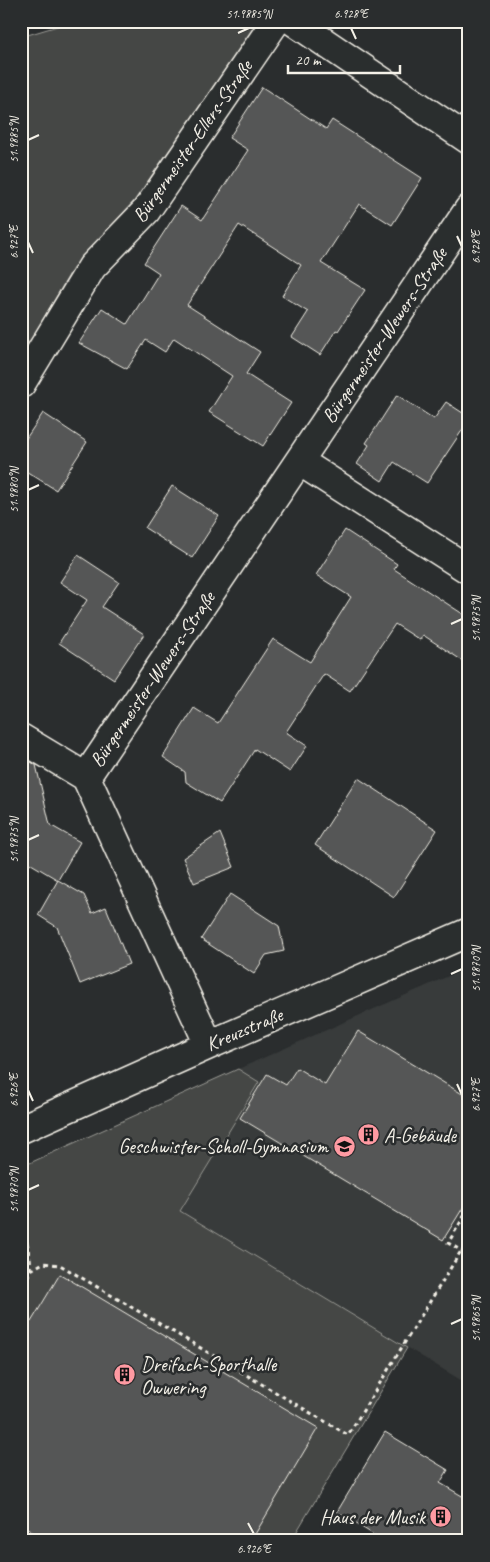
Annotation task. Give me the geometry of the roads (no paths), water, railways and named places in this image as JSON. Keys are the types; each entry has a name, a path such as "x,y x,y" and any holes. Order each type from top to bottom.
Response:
{"street":[{"name":"Bürgermeister-Ellers-Straße","path":"21,384 92,267 146,212 276,21"},
{"path":"293,21 469,140"},
{"name":"Bürgermeister-Wewers-Straße","path":"209,1045 86,777 469,210"},
{"path":"299,461 469,570"},
{"path":"21,738 86,777"},
{"name":"Kreuzstraße","path":"21,1129 469,932"}],"place":[{"name":"A-Gebäude","path":"368,1135"},
{"name":"Geschwister-Scholl-Gymnasium","path":"344,1146"},
{"name":"Dreifach-Sporthalle Owwering","path":"125,1375"},
{"name":"Haus der Musik","path":"441,1517"}]}
